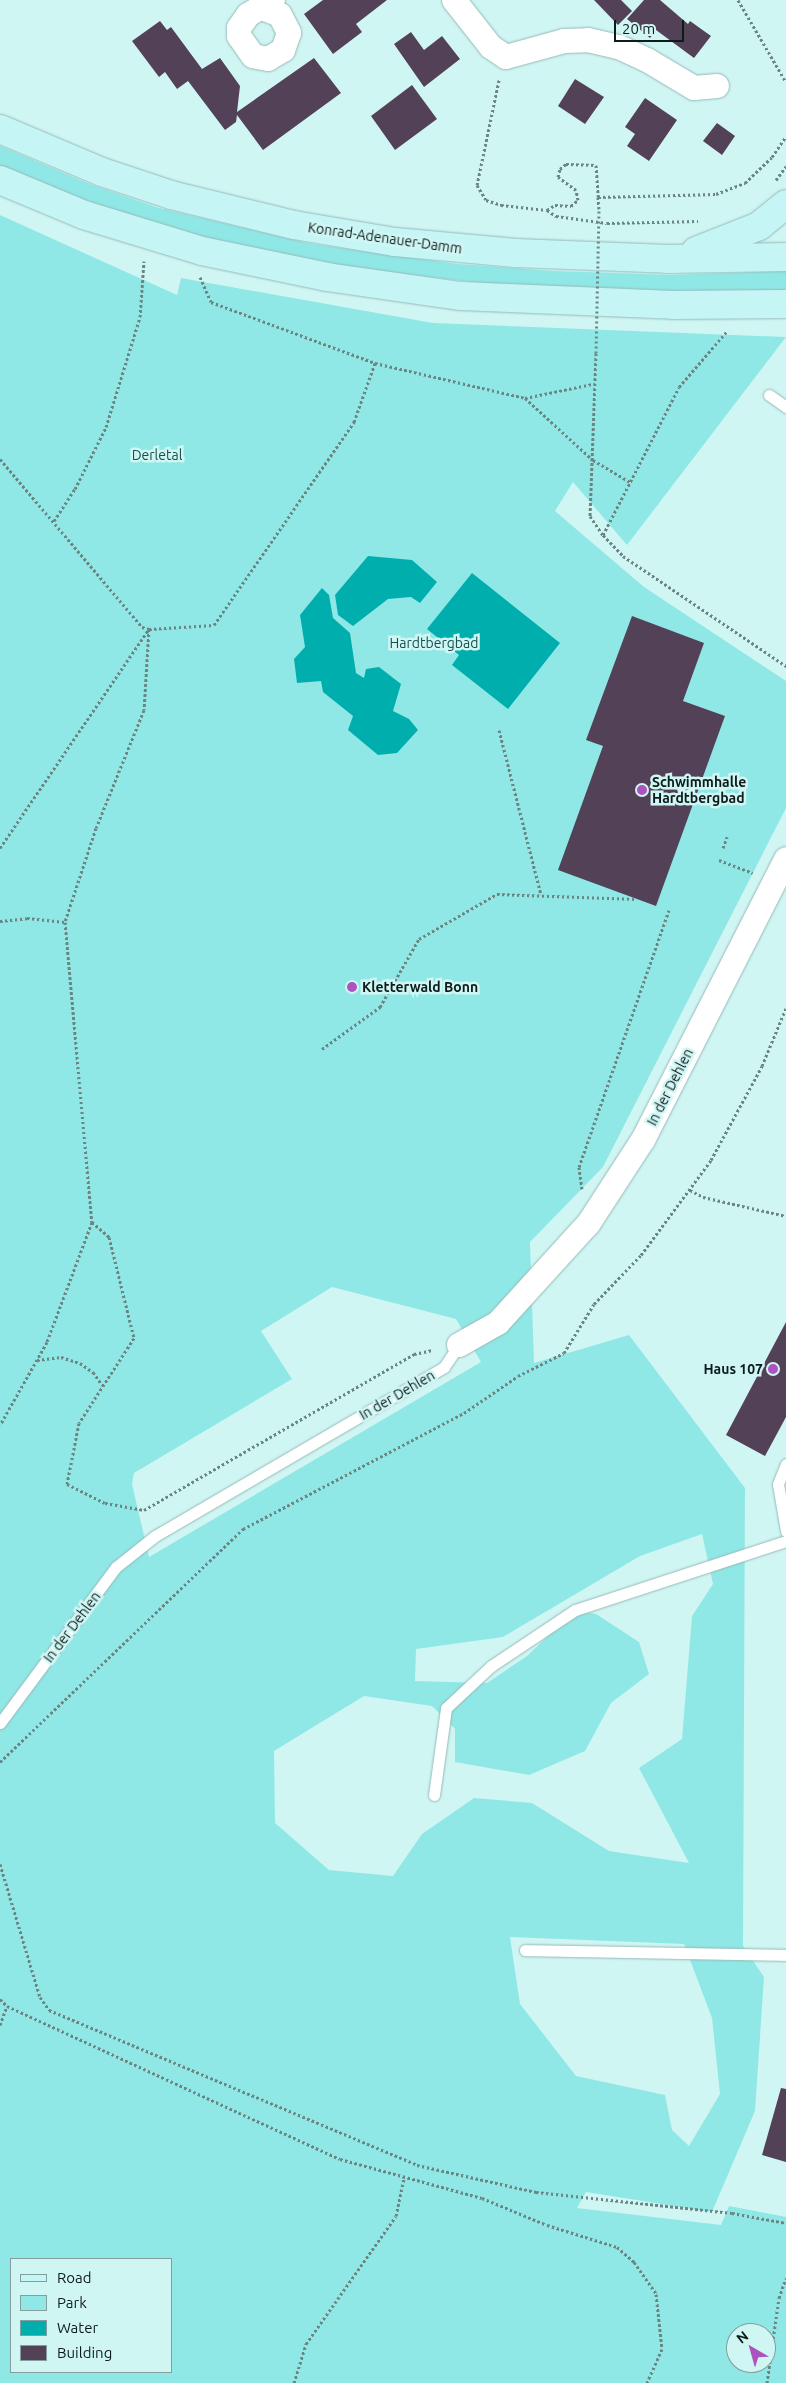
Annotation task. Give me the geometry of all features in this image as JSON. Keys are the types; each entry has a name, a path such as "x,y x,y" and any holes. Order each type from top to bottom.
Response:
{"main road":[{"name":"Konrad-Adenauer-Damm","path":"0,129 102,172 171,195 294,225 395,242 515,253 668,259 786,257"},
{"path":"0,180 84,215 202,251 327,277 461,296 673,305 786,304"},
{"path":"668,259 717,244 759,226 780,194"}],"street":[{"path":"454,0 491,47 506,57 564,41 588,40 619,47 647,60 694,88 717,86"},
{"name":"In der Dehlen","path":"458,1345 498,1323 589,1223 643,1140 786,859"}],"lane":[{"path":"769,395 786,407"},
{"name":"In der Dehlen","path":"0,1724 116,1567 155,1536 444,1368 458,1345"},
{"path":"786,1464 778,1484 786,1531"},
{"path":"434,1795 446,1708 491,1666 576,1610 786,1540"},
{"path":"525,1950 786,1955"}],"path":[{"path":"738,0 786,82"},
{"path":"506,57 477,186 482,197 497,205 547,210 556,216 608,223 702,221"},
{"path":"598,196 716,194 745,183 772,157 786,136"},
{"path":"547,210 555,204 571,206 578,200 576,190 558,178 560,169 566,164 596,166 599,209 596,353 592,384 593,460 590,516 602,535 623,556 786,666"},
{"path":"780,194 786,166"},
{"path":"54,521 75,489 106,427 140,317 144,261"},
{"path":"199,274 210,302 375,363 525,398 592,384"},
{"path":"602,535 679,387 730,328"},
{"path":"0,459 142,627 149,629 214,625 354,422 375,363"},
{"path":"525,398 593,460 630,482"},
{"path":"0,848 149,629"},
{"path":"0,1424 47,1342 92,1222 65,922 96,828 144,710 149,629"},
{"path":"499,730 541,895"},
{"path":"723,848 727,836"},
{"path":"719,860 775,881"},
{"path":"322,1049 380,1007 419,939 496,894 637,899"},
{"path":"589,1223 579,1167 669,910"},
{"path":"0,921 27,918 65,922"},
{"path":"0,1762 243,1528 464,1413 518,1376 557,1358 570,1345 594,1304 641,1255 690,1190 744,1102 786,1008"},
{"path":"690,1190 703,1197 786,1216"},
{"path":"92,1222 109,1237 134,1338 79,1423 67,1484 105,1503 144,1510 414,1354 458,1345"},
{"path":"37,1360 61,1357 80,1363 93,1372 102,1385"},
{"path":"0,1864 40,1997 49,2010 417,2165 536,2192 732,2213 786,2223"},
{"path":"0,1999 7,2006 340,2159 482,2198 547,2225 617,2247 634,2262 656,2294 662,2350 647,2383"},
{"path":"0,2025 7,2006"},
{"path":"294,2383 306,2344 396,2216 404,2178"},
{"path":"767,2383 779,2298 786,2278"}],"green space":[{"path":"0,146 92,185 159,208 312,244 457,264 554,271 671,275 786,271 786,290 670,292 499,285 348,268 206,239 105,208 0,166"},
{"path":"0,215 177,295 181,278 433,323 786,337 627,545 573,482 555,511 644,587 786,681 786,808 603,1167 530,1242 534,1363 629,1335 745,1488 743,1946 764,1977 755,2111 712,2212 586,2192 577,2208 721,2225 729,2206 786,2217 786,2383 0,2383","holes":["332,1287 456,1319 481,1362 149,1557 132,1484 134,1473 292,1379 261,1331","702,1534 713,1584 692,1616 682,1739 639,1768 689,1863 609,1851 532,1803 474,1798 422,1834 393,1876 329,1870 275,1823 274,1751 364,1696 432,1706 455,1729 455,1762 529,1775 585,1751 611,1703 649,1674 639,1642 596,1614 575,1610 527,1656 487,1683 415,1681 416,1649 503,1637 640,1556","510,1937 684,1944 712,2018 720,2094 689,2146 672,2130 665,2095 576,2076 520,2004"]}],"water":[{"path":"368,556 412,560 437,582 420,603 411,597 388,599 353,626 338,615 335,595"},
{"path":"472,573 560,643 508,709 452,665 459,655 427,629"},
{"path":"322,588 329,595 333,618 350,633 356,673 364,678 366,669 379,667 401,684 393,711 409,719 418,730 397,753 378,755 348,730 353,716 323,692 321,681 297,683 294,659 305,647 300,615"}],"building":[{"path":"323,0 387,0 356,24 362,32 333,54 304,14"},
{"path":"594,0 621,0 632,11 618,25"},
{"path":"644,0 660,0 688,24 690,21 711,36 694,58 656,30 650,38 627,19"},
{"path":"160,21 167,30 171,27 202,69 220,58 240,86 237,112 314,58 341,93 263,150 237,115 236,122 225,130 188,81 177,89 165,72 159,77 132,41"},
{"path":"411,32 424,50 442,36 460,59 424,87 394,44"},
{"path":"575,79 604,97 585,124 558,106"},
{"path":"412,85 437,119 395,150 371,116"},
{"path":"645,98 677,120 649,161 627,146 635,134 625,127"},
{"path":"717,123 735,136 722,155 703,141"},
{"name":"Schwimmhalle Hardtbergbad","path":"632,616 704,643 683,701 725,716 656,906 558,870 603,746 586,740"},
{"name":"Haus 107","path":"786,1322 786,1417 765,1456 726,1435"},
{"path":"781,2088 786,2089 786,2162 762,2155"}],"place":[{"name":"Schwimmhalle Hardtbergbad","path":"642,790"},
{"name":"Kletterwald Bonn","path":"352,987"},
{"name":"Haus 107","path":"773,1369"}],"park label":[{"name":"Derletal","path":"157,455"},
{"name":"Hardtbergbad","path":"434,643"}]}
